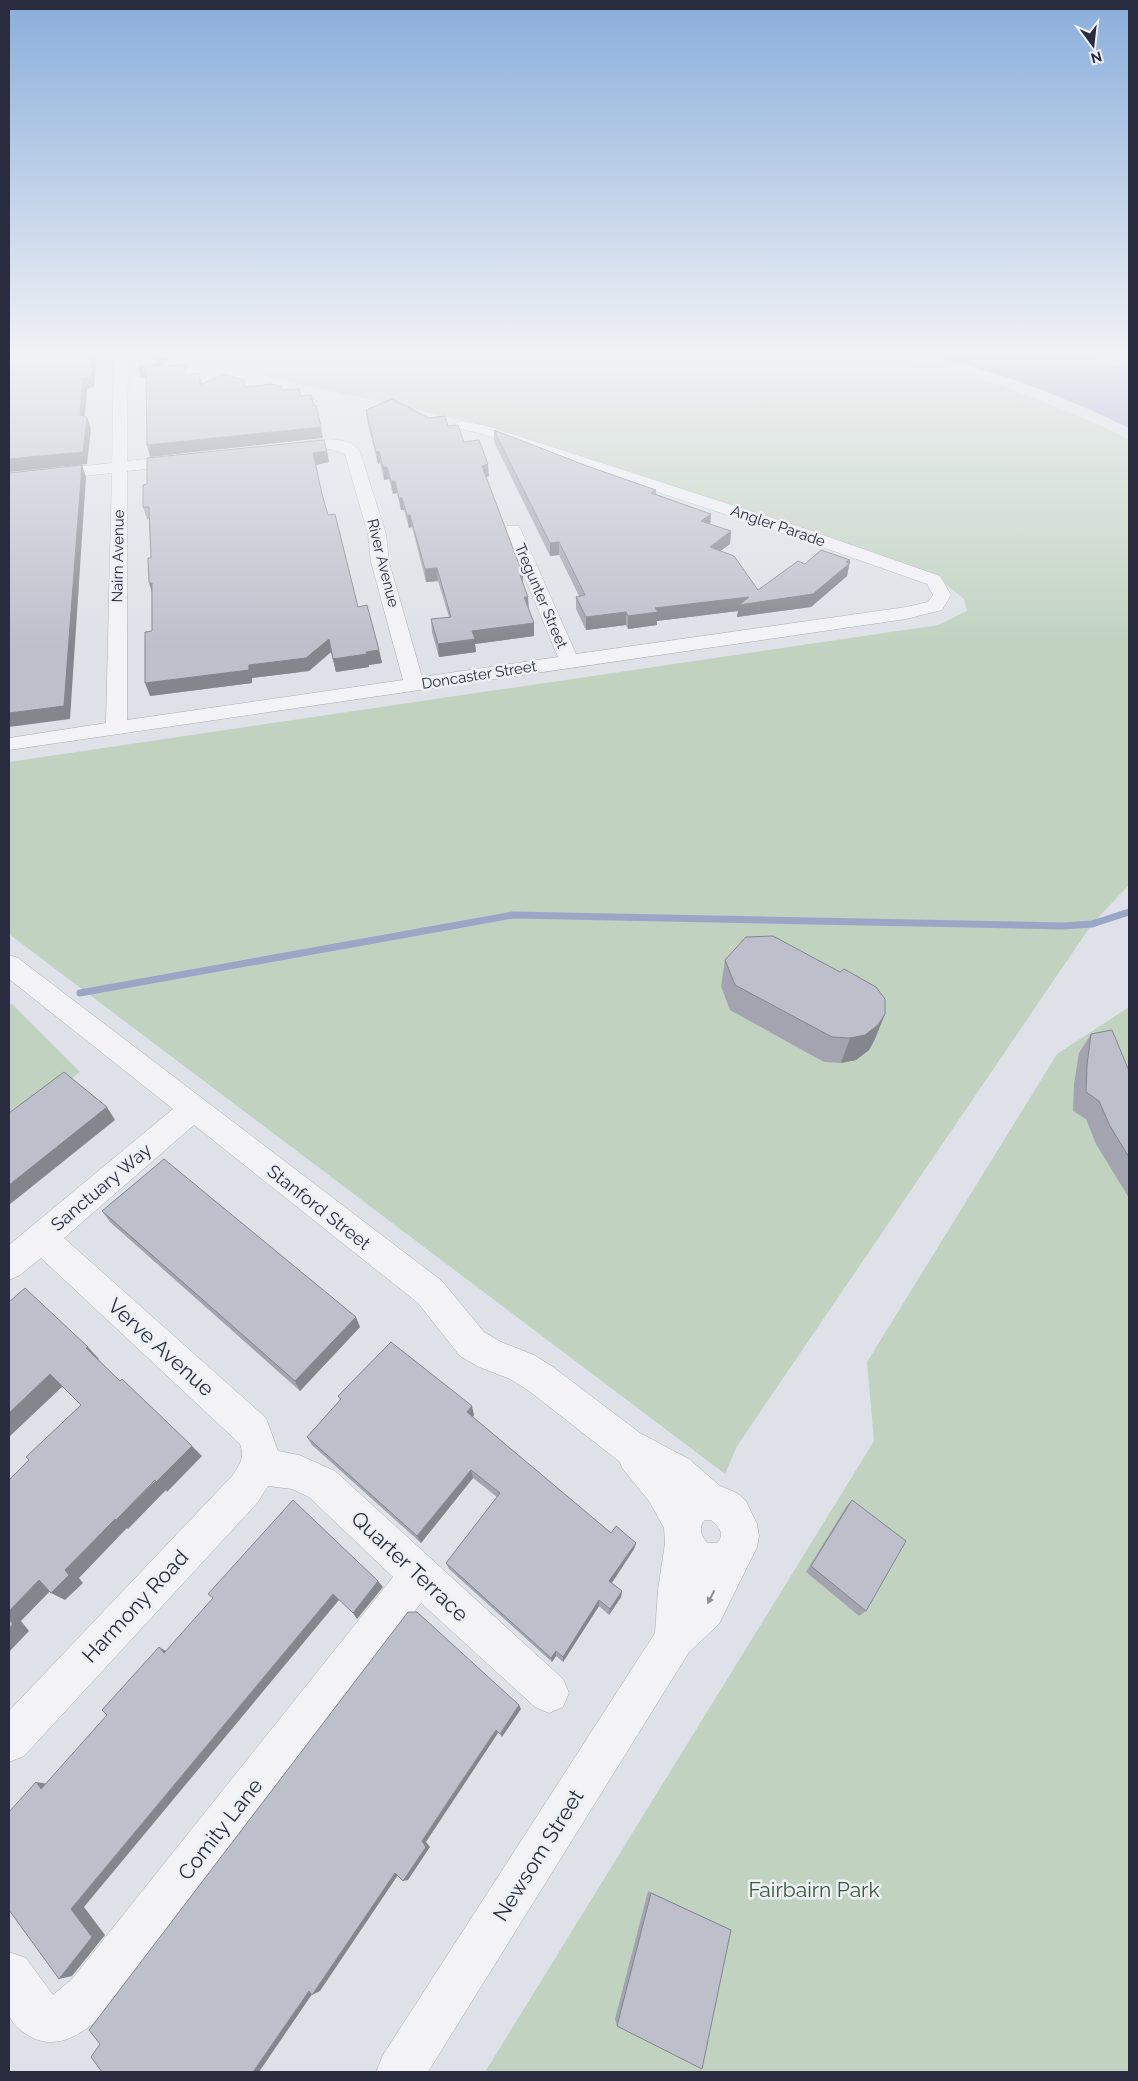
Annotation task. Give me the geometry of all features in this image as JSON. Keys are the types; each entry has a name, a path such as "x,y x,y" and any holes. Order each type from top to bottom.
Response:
{"street":[{"name":"Nairn Avenue","path":"116,729 119,451"},
{"name":"River Avenue","path":"351,451 377,534 380,562 414,684"},
{"name":"Angler Parade","path":"550,451 788,529 934,580 942,595"},
{"path":"9,478 196,459"},
{"name":"Tregunter Street","path":"513,530 568,661"},
{"name":"Doncaster Street","path":"9,744 906,613 935,606 942,595"},
{"name":"Stanford Street","path":"9,965 430,1292 472,1344 490,1355 522,1367 541,1379 627,1446 691,1523"},
{"name":"Sanctuary Way","path":"9,1265 193,1109"},
{"name":"Verve Avenue","path":"41,1237 253,1430 262,1451 258,1467"},
{"name":"Quarter Terrace","path":"258,1467 289,1470 306,1474 322,1484 549,1693"},
{"name":"Harmony Road","path":"9,1741 245,1489 258,1467"},
{"path":"718,1502 727,1507 739,1525 738,1546 726,1560 707,1563 690,1553 691,1523 718,1502"},
{"name":"Newsom Street","path":"675,1638 678,1590 691,1523"},
{"name":"Newsom Street","path":"400,2072 675,1638 704,1610 733,1554"},
{"name":"Comity Lane","path":"9,1975 40,2016 50,2020 61,2019 73,2012 84,2001 419,1575"}],"green space":[{"path":"560,451 1129,451 1129,885 1092,924 737,1446 725,1474 9,934 9,762 938,625 967,611 964,599 939,579"},
{"path":"12,1004 80,1072 9,1127 9,1005"},
{"name":"Fairbairn Park","path":"1129,1007 1129,2072 485,2072 874,1441 867,1362 1057,1054"}],"building":[{"path":"9,451 83,451 83,452 9,459"},
{"path":"215,451 326,451 313,453 322,494 328,515 335,514 358,607 367,605 379,650 366,652 367,654 333,659 329,639 306,658 249,665 249,670 145,683 145,632 152,631 152,583 149,583 148,558 151,558 149,507 143,507 143,485 147,484 147,458"},
{"path":"379,451 483,451 488,464 482,466 523,575 520,575 528,597 524,597 534,623 472,631 475,639 438,644 431,619 451,617 437,568 425,569 410,515 407,515 402,498 399,498 395,481 391,481 387,467 383,467"},
{"path":"504,451 549,451 656,490 651,493 711,514 701,521 731,531 710,547 734,556 758,590 798,561 805,564 821,550 850,560 846,562 850,563 813,594 739,605 749,597 655,608 658,612 628,616 626,612 586,617 576,597 585,595 559,542 550,543"},
{"path":"82,465 64,706 9,713 9,473"},
{"path":"773,936 840,972 844,969 876,987 885,999 885,1014 878,1025 865,1035 850,1038 832,1037 735,985 725,960 746,937"},
{"path":"1112,1030 1129,1071 1129,1157 1110,1126 1099,1101 1086,1092 1091,1034"},
{"path":"64,1072 107,1107 9,1185 9,1113"},
{"path":"164,1159 356,1317 295,1381 102,1211"},
{"path":"25,1288 88,1347 86,1348 120,1381 122,1379 192,1446 115,1519 65,1570 69,1575 51,1593 39,1580 9,1611 9,1480 29,1460 26,1457 81,1405 50,1374 9,1413 9,1302"},
{"path":"391,1342 472,1406 467,1412 611,1533 616,1526 636,1543 609,1581 622,1591 610,1609 599,1600 563,1657 556,1651 551,1658 446,1563 500,1493 471,1470 417,1536 307,1437 341,1399 338,1396"},
{"path":"293,1500 378,1581 353,1613 333,1594 71,1909 92,1937 59,1979 9,1910 9,1812 36,1782 41,1789 107,1715 102,1710 159,1647 164,1653 213,1598 208,1594"},
{"path":"852,1500 906,1541 866,1611 811,1566"},
{"path":"408,1612 417,1612 519,1705 500,1734 496,1730 422,1841 426,1847 403,1881 395,1873 312,1995 309,1991 253,2072 102,2072 91,2057 100,2044 89,2030"},
{"path":"9,1619 13,1624 9,1629"},
{"path":"651,1893 731,1930 702,2069 617,2026"}],"waterway":[{"path":"80,993 513,915 1063,926 1092,924 1129,912"}]}
